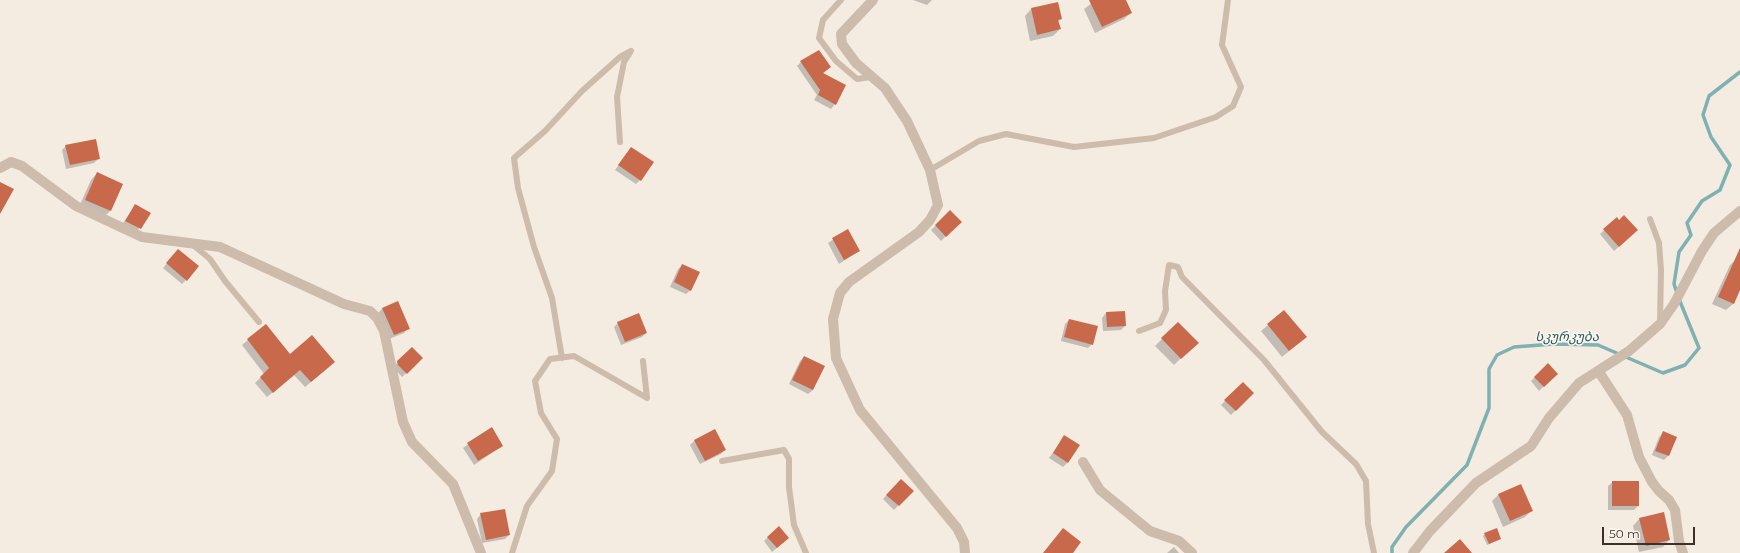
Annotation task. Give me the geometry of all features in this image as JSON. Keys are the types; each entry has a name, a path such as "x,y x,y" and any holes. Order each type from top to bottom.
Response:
{"street":[{"path":"873,0 842,34 842,44 856,63 885,88 907,121 930,170 938,205 930,220 919,232 849,282 840,294 833,319 836,358 860,410 958,528 964,542 965,553"},
{"path":"0,168 11,162 22,166 76,206 142,237 220,247 344,304 370,311 377,318 384,331 403,422 412,442 453,484 481,553"},
{"path":"1414,551 1476,483 1531,446 1548,418 1579,383 1599,372 1629,351 1660,324 1674,304 1702,251 1714,234 1740,211"},
{"path":"1599,372 1627,415 1639,457 1649,476 1659,491 1669,500 1675,510 1683,553"},
{"path":"1083,462 1100,490 1150,531 1179,541 1192,553"}],"lane":[{"path":"841,0 823,20 819,38 836,61 857,79 871,77"},
{"path":"930,170 979,141 1006,134 1074,148 1154,138 1216,117 1233,106 1241,87 1222,45 1228,0"},
{"path":"562,358 552,298 532,240 518,188 514,158 545,132 582,91 620,57 630,51 624,62 616,98 620,142"},
{"path":"1650,219 1659,243 1661,270 1660,324"},
{"path":"191,243 210,259 225,281 258,322"},
{"path":"1139,331 1160,323 1166,310 1165,292 1169,265 1178,267 1182,277 1264,360 1322,432 1356,464 1366,482 1368,524 1374,553"},
{"path":"512,553 527,506 552,471 557,439 541,413 535,381 550,359 574,356 647,398 643,361"},
{"path":"722,461 784,450 789,459 789,487 794,525 806,553"}],"building":[{"path":"1089,0 1126,0 1132,13 1102,27"},
{"path":"1058,2 1062,19 1058,20 1061,29 1037,35 1031,8"},
{"path":"819,50 831,67 823,73 846,85 836,105 818,95 820,90 800,61"},
{"path":"96,139 100,159 70,165 65,145"},
{"path":"631,147 654,162 641,181 618,165"},
{"path":"97,172 123,184 111,211 85,200"},
{"path":"0,182 14,189 0,214"},
{"path":"135,204 151,213 141,229 125,221"},
{"path":"950,210 962,222 946,237 935,225"},
{"path":"1624,215 1638,230 1619,247 1603,229 1617,217 1619,220"},
{"path":"848,229 860,251 844,260 832,238"},
{"path":"1740,248 1740,290 1734,304 1718,297"},
{"path":"178,249 199,266 187,281 166,263"},
{"path":"682,264 700,272 691,291 674,282"},
{"path":"398,301 410,329 394,335 382,308"},
{"path":"1284,310 1307,337 1289,351 1267,324"},
{"path":"1125,311 1126,326 1107,327 1106,312"},
{"path":"639,313 647,333 625,342 617,322"},
{"path":"1069,319 1098,326 1093,345 1064,337"},
{"path":"1178,322 1199,343 1181,359 1161,338"},
{"path":"266,324 290,354 312,335 335,362 311,382 300,370 273,393 260,377 269,368 247,339"},
{"path":"412,347 423,358 407,374 398,365 397,361"},
{"path":"804,356 825,366 813,390 792,380"},
{"path":"1548,363 1558,374 1544,387 1534,377"},
{"path":"1243,382 1254,393 1236,411 1224,400"},
{"path":"492,427 503,446 478,461 467,443"},
{"path":"715,429 726,450 705,461 694,440"},
{"path":"1663,431 1677,437 1669,456 1655,451"},
{"path":"1064,435 1080,445 1068,463 1053,453"},
{"path":"901,479 914,491 899,506 886,495"},
{"path":"1612,481 1639,481 1639,506 1612,506"},
{"path":"1521,484 1533,511 1510,521 1498,494"},
{"path":"505,509 510,535 486,540 480,513"},
{"path":"1664,512 1670,540 1646,546 1639,518"},
{"path":"779,526 789,538 777,548 767,537"},
{"path":"1063,528 1081,542 1073,553 1043,553"},
{"path":"1497,528 1501,539 1489,544 1484,533"},
{"path":"1460,539 1472,553 1444,553"}],"waterway":[{"name":"სკურკუბა","path":"1677,293 1674,284 1679,252 1691,235 1687,223 1702,201 1720,190 1730,165 1711,137 1703,115 1709,96 1740,72"},
{"name":"სკურკუბა","path":"1392,553 1392,547 1406,527 1467,465 1489,408 1489,369 1497,355 1514,347 1554,344 1598,345 1663,373 1685,365 1699,348 1679,299"}]}
